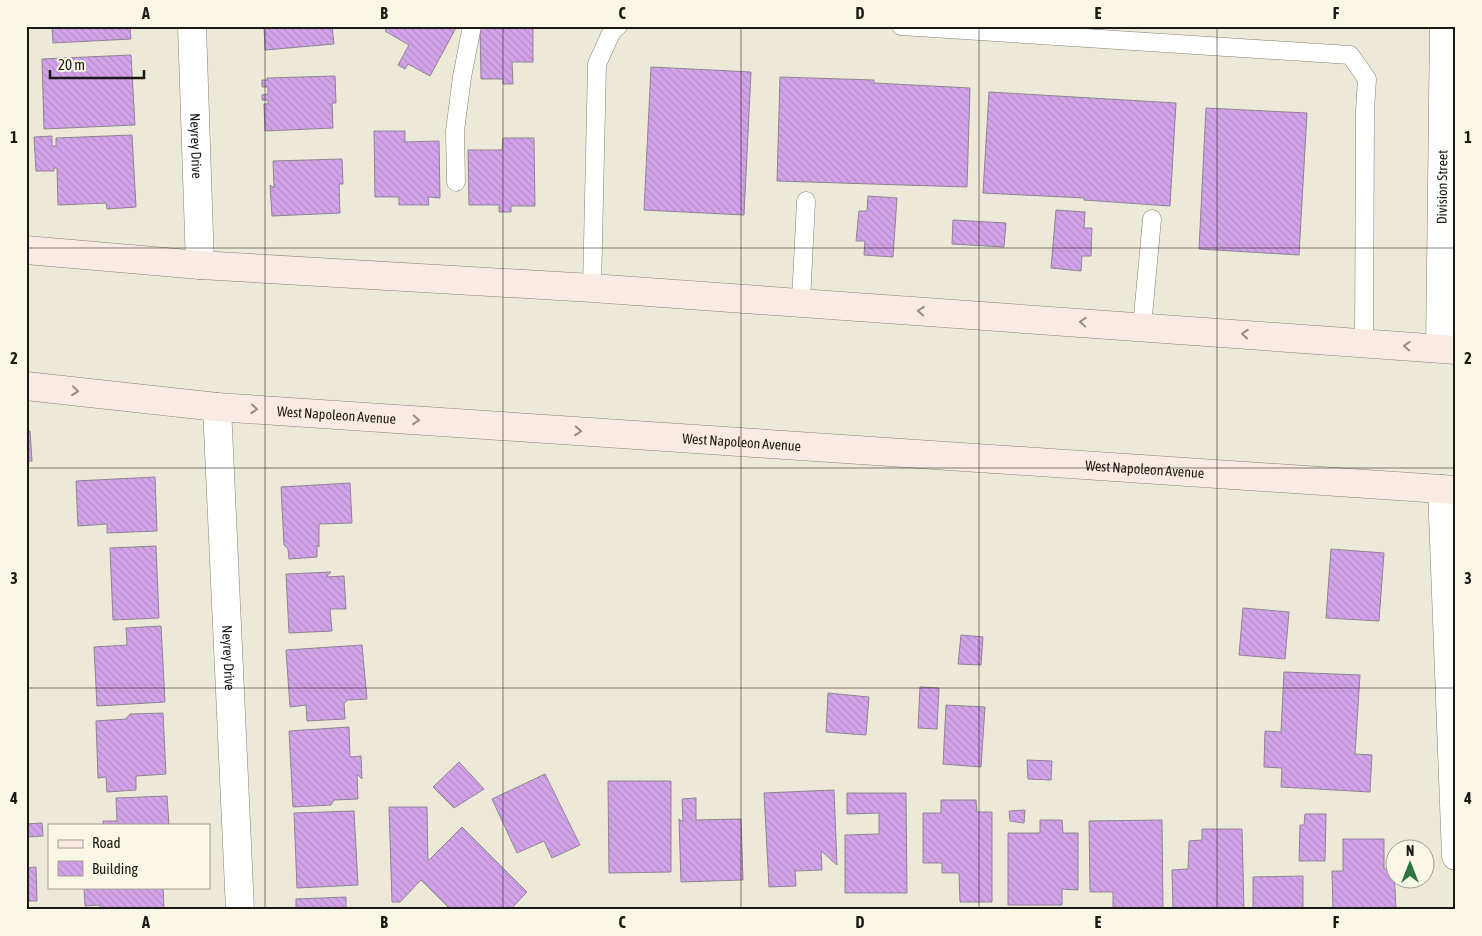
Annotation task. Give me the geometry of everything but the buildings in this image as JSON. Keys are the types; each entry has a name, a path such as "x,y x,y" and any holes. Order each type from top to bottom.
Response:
{"main road":[{"path":"26,250 200,265 801,302 1448,349"},
{"name":"West Napoleon Avenue","path":"26,386 217,406 1449,489"}],"street":[{"name":"Neyrey Drive","path":"192,26 200,265"},
{"name":"Division Street","path":"1444,26 1448,349"},
{"name":"Neyrey Drive","path":"217,406 240,910"},
{"path":"1449,489 1456,856"}],"lane":[{"path":"456,182 455,130 462,77 472,26"},
{"path":"592,288 597,64 612,31 618,26"},
{"path":"901,26 1350,55 1367,79 1365,110 1364,343"},
{"path":"801,302 806,202"},
{"path":"1142,327 1152,219"}]}
